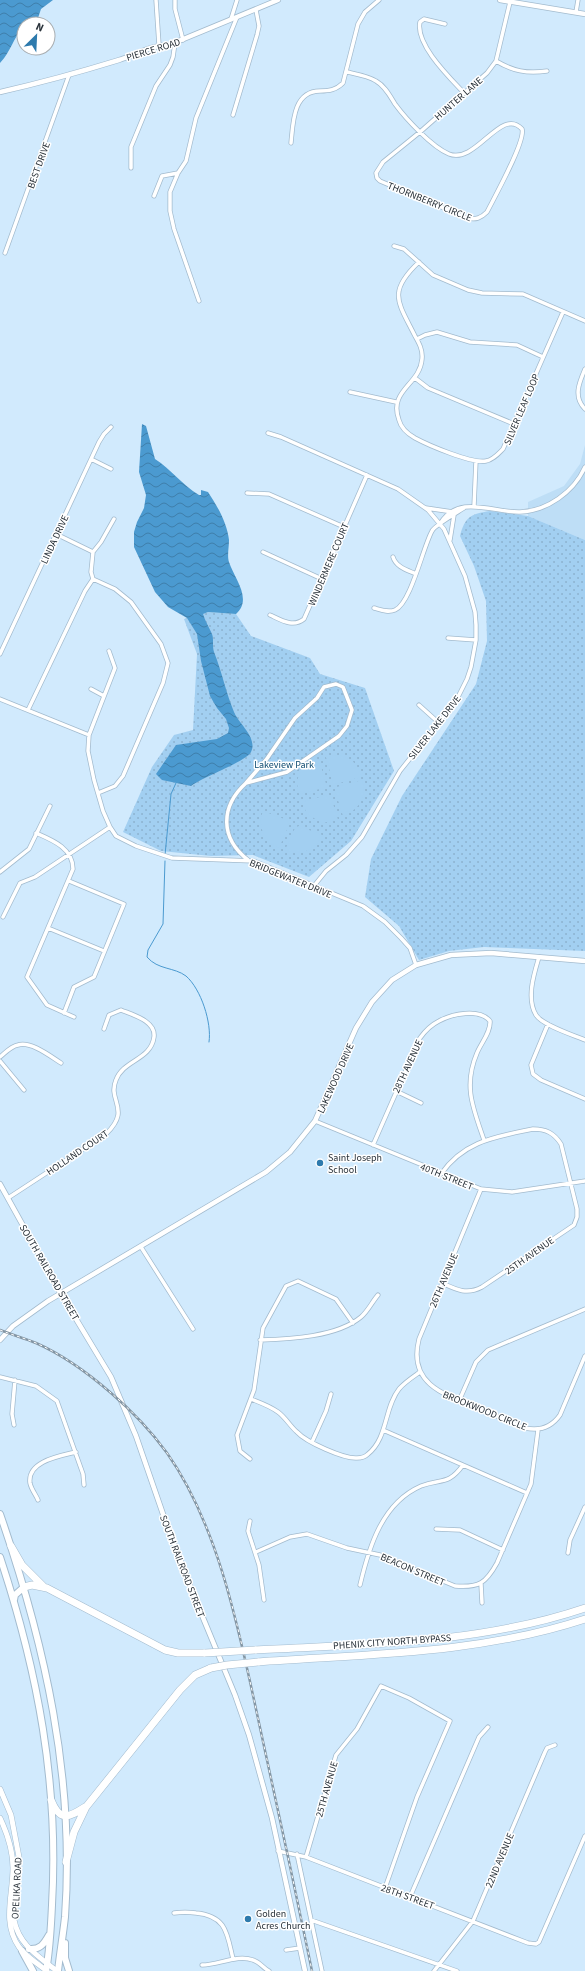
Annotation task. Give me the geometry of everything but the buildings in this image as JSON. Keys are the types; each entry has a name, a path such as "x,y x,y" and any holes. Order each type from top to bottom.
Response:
{"highway":[{"path":"0,1514 24,1587 41,1646 53,1705 61,1762 65,1817 66,1862 64,1925 65,1958 69,1971"},
{"path":"11,1546 22,1565 47,1588"},
{"path":"0,1557 27,1645 39,1700 46,1742 51,1800 53,1870 47,1971"},
{"path":"14,1600 15,1595 24,1587 32,1586 47,1588"},
{"name":"PHENIX CITY NORTH BYPASS","path":"47,1588 156,1646 178,1653 196,1654 457,1637 531,1624 585,1608"},
{"name":"PHENIX CITY NORTH BYPASS","path":"86,1807 180,1690 195,1675 211,1668 258,1662 468,1646 530,1635 585,1619"},
{"path":"51,1800 56,1811 65,1817 72,1816 86,1807"},
{"path":"66,1862 74,1832 86,1807"},
{"path":"58,1971 64,1925"},
{"path":"30,1949 36,1950 39,1948 50,1934"},
{"path":"22,1951 33,1971"}],"main road":[{"name":"OPELIKA ROAD","path":"0,1789 11,1815 19,1857 14,1920 19,1937 30,1949 58,1971"},
{"name":"OPELIKA ROAD","path":"0,1818 10,1846 13,1867 9,1922 15,1940 22,1951 47,1971"}],"street":[{"path":"156,0 159,45"},
{"path":"175,0 174,10 183,40"},
{"path":"231,19 237,0"},
{"name":"PIERCE ROAD","path":"0,92 68,76 128,57 159,45 175,43 278,0"},
{"path":"291,143 296,111 301,99 311,92 336,89 343,83 358,24 365,12 379,0"},
{"path":"500,0 585,14"},
{"path":"576,12 578,0"},
{"name":"HUNTER LANE","path":"376,175 383,162 484,76 496,61 510,2"},
{"path":"233,115 259,26 256,10"},
{"path":"199,301 174,228 170,211 170,192 178,172 186,161 194,126 236,17"},
{"path":"445,24 424,19 420,22 420,35 428,51 464,93"},
{"path":"131,168 131,147 156,86 170,65 175,43"},
{"path":"496,61 518,72 547,72"},
{"path":"347,72 378,82 409,122 420,132"},
{"name":"BEST DRIVE","path":"4,253 68,76"},
{"name":"THORNBERRY CIRCLE","path":"376,175 380,181 467,218 476,219 484,215 518,150 523,138 522,129 515,124 506,124 469,153 457,156 445,152 420,132"},
{"path":"154,196 162,176 178,172"},
{"path":"394,246 404,249 433,275 468,290 482,293 523,294 585,321"},
{"path":"419,262 403,278 398,296 400,306 420,345 422,358 421,366 415,378 399,395 396,402 398,420 402,427 414,437 476,461 474,506"},
{"name":"SILVER LEAF LOOP","path":"476,461 488,461 495,458 503,450 563,312"},
{"path":"417,339 437,332 470,342 517,345 543,357"},
{"path":"585,369 577,391 579,402 585,409"},
{"path":"415,378 428,388 514,424"},
{"path":"350,392 396,402"},
{"name":"LINDA DRIVE","path":"0,654 91,460 104,434 111,427"},
{"name":"SILVER LAKE DRIVE","path":"268,433 281,437 398,489 425,508 440,524 450,541 469,588 475,612 476,640 471,667 465,685 456,701 400,771 362,837 346,855 326,872 313,887"},
{"path":"91,460 111,469"},
{"path":"374,608 394,611 399,607 404,601 416,574 432,530 453,514 465,507 474,506 517,512 538,509 552,503 565,494 577,481 585,467"},
{"name":"WINDERMERE COURT","path":"270,615 292,624 300,622 308,611 367,475"},
{"path":"247,493 269,494 344,527"},
{"name":"SILVER LAKE DRIVE","path":"425,508 453,514"},
{"path":"450,541 453,514"},
{"path":"28,710 85,592 93,579 91,572 93,552 101,542 114,519"},
{"path":"56,534 93,552"},
{"path":"263,552 322,579"},
{"path":"393,557 398,566 416,574"},
{"path":"93,579 114,589 131,602 161,644 168,659 168,671 123,776 115,786 98,793"},
{"path":"448,638 476,640"},
{"name":"BRIDGEWATER DRIVE","path":"109,651 114,659 115,668 89,735 88,757 98,793 110,827 116,836 136,846 172,858 254,861 313,887 363,906 374,912 410,948 416,965"},
{"path":"246,783 287,772 339,736 347,726 352,710 343,687 336,684 324,687 317,698 295,718 266,760 237,793 227,816 227,829 231,841 239,853 248,860"},
{"path":"91,689 104,696"},
{"path":"0,699 89,735"},
{"path":"419,705 439,723"},
{"path":"0,872 29,849 50,806"},
{"path":"3,917 20,883 35,877 110,827"},
{"path":"36,834 63,847 69,854 73,868 69,881 27,977 44,1002 74,1017"},
{"path":"64,1013 74,987 94,976 124,904 69,881"},
{"path":"48,928 104,951"},
{"name":"LAKEWOOD DRIVE","path":"0,1340 26,1317 61,1294 266,1172 290,1152 315,1121 356,1028 372,1002 392,980 416,965 452,955 474,953 585,961"},
{"path":"539,958 533,979 532,1004 536,1016 548,1024 585,1040"},
{"name":"HOLLAND COURT","path":"8,1198 106,1134 117,1121 119,1113 114,1088 116,1079 124,1069 148,1051 153,1041 154,1033 148,1022 121,1010 109,1015 104,1029"},
{"name":"28TH AVENUE","path":"373,1145 420,1038 428,1028 439,1021 463,1014 483,1016 490,1021 489,1030 476,1056 469,1082 470,1094 484,1140"},
{"path":"548,1024 531,1065 533,1074 541,1080 585,1098"},
{"path":"0,1057 18,1045 23,1044 43,1052 61,1063"},
{"path":"0,1061 24,1090"},
{"path":"396,1091 421,1103"},
{"name":"40TH STREET","path":"315,1121 441,1174 481,1189 512,1192 585,1181"},
{"name":"25TH AVENUE","path":"441,1174 452,1159 484,1140 533,1129 542,1129 550,1132 562,1144 577,1209 577,1217 574,1225 475,1291 458,1290 442,1284"},
{"name":"SOUTH RAILROAD STREET","path":"0,1184 61,1294 110,1377 133,1430 192,1589 242,1715 261,1776 305,1971"},
{"name":"26TH AVENUE","path":"420,1372 416,1357 416,1348 421,1331 481,1189"},
{"path":"141,1247 192,1329"},
{"path":"250,1459 240,1452 237,1435 251,1399 263,1328 286,1286 294,1282 306,1284 333,1296 342,1305 353,1322"},
{"path":"260,1340 301,1337 330,1332 353,1322 365,1313 378,1295"},
{"path":"459,1401 476,1362 488,1350 585,1309"},
{"name":"BROOKWOOD CIRCLE","path":"420,1372 435,1390 525,1428 538,1430 555,1422 560,1415 585,1356"},
{"path":"580,1368 585,1370"},
{"path":"251,1399 270,1406 280,1414 297,1433 312,1442 348,1457 358,1458 370,1453 378,1443 389,1406 398,1390 420,1372"},
{"path":"0,1377 36,1386 57,1401 76,1452 83,1474 84,1485"},
{"path":"14,1425 12,1414 16,1380"},
{"path":"312,1442 326,1411 331,1394"},
{"path":"383,1430 528,1493"},
{"path":"482,1603 481,1584 492,1573 528,1493 532,1476 538,1430"},
{"path":"38,1500 30,1484 30,1476 34,1469 40,1463 76,1452"},
{"path":"360,1585 370,1552 384,1518 401,1498 423,1486 451,1478 463,1465"},
{"path":"568,1553 570,1540 585,1508"},
{"path":"250,1521 248,1531 250,1540 256,1552 262,1577 264,1600"},
{"path":"436,1529 460,1530 503,1550"},
{"name":"BEACON STREET","path":"256,1552 290,1537 306,1534 347,1548 370,1552 455,1586 468,1587 481,1584"},
{"name":"25TH AVENUE","path":"306,1857 336,1755 357,1729 382,1686 409,1698 450,1721 417,1797 385,1888"},
{"path":"410,1897 479,1737 488,1727"},
{"name":"22ND AVENUE","path":"434,1971 473,1921 545,1752 547,1748 555,1745"},
{"name":"28TH STREET","path":"278,1851 306,1857 528,1943 536,1944 539,1942 585,1836"},
{"path":"297,1854 322,1971"},
{"path":"174,1913 182,1912 212,1915 219,1920 224,1926 233,1960"},
{"path":"311,1920 439,1963 457,1971"},
{"path":"286,1950 300,1948"},
{"path":"202,1965 211,1965 233,1960 252,1959 269,1971"},
{"path":"300,1971 305,1971"}],"shaded area":[{"path":"585,445 585,540 528,516 528,502 564,486 580,464"}],"green space":[{"path":"490,511 528,516 585,540 585,951 484,947 449,951 419,960 399,926 365,897 371,859 402,796 476,684 487,641 486,601 474,566 460,536 464,524 469,518 473,515"},
{"name":"Lakeview Park","path":"208,612 236,614 251,636 310,658 320,674 365,688 394,771 351,841 309,877 253,855 211,856 161,851 123,832 152,767 174,735 193,730 197,654 184,619"},
{"path":"337,755 346,757 356,764 361,777 336,784 333,783 326,757"},
{"path":"319,759 326,784 324,788 299,794 297,782 300,772 308,764"},
{"path":"362,780 364,786 363,798 357,807 343,816 335,791 337,787"},
{"path":"327,795 331,797 338,820 322,823 307,814 302,802"},
{"path":"263,811 287,820 289,825 279,848 269,842 263,833 261,828 261,817"},
{"path":"299,826 322,835 316,845 307,851 296,853 285,850 295,828"}],"water":[{"path":"0,0 53,0 41,9 39,16 16,16 16,38 0,63"},
{"path":"142,424 146,426 155,459 166,467 187,487 199,495 201,495 201,490 208,492 215,503 222,515 229,540 228,560 243,595 241,608 236,614 208,612 203,614 212,634 214,652 231,705 236,717 250,736 252,742 251,752 242,760 191,786 162,780 156,774 176,745 217,739 228,733 229,728 226,719 210,696 201,661 197,634 187,618 168,607 155,592 134,547 134,532 144,508 146,495 139,472"}],"waterway":[{"path":"165,855 171,794 176,783"},
{"path":"165,861 163,924 148,950 147,957 156,964 181,973 191,982 201,998 207,1016 209,1026 209,1042"}],"railway":[{"path":"0,1330 36,1343 56,1353 84,1372 119,1400 148,1429 167,1453 185,1483 201,1515 214,1548 236,1619 312,1971"}],"place":[{"name":"Saint Joseph School","path":"320,1163"},
{"name":"Golden Acres Church","path":"248,1919"}]}
